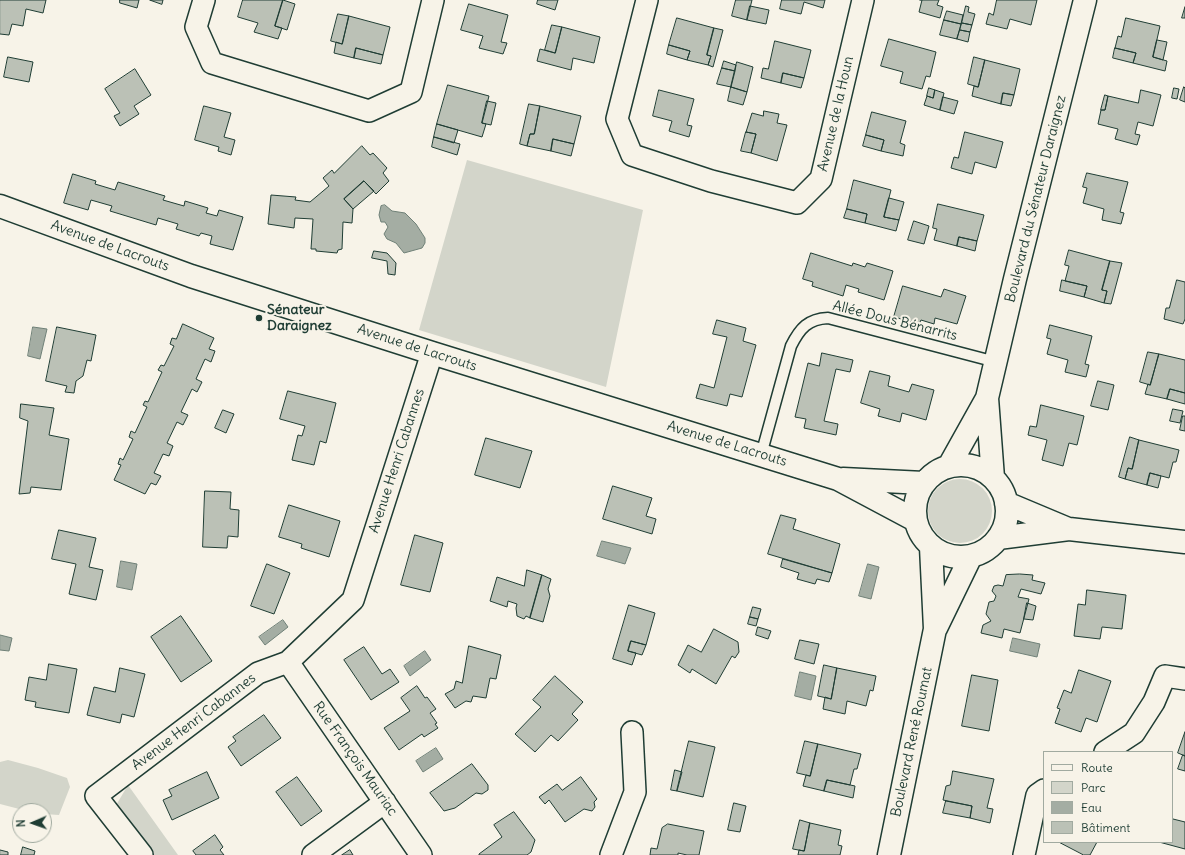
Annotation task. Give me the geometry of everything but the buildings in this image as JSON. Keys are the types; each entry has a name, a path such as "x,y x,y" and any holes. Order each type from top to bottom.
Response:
{"street":[{"path":"204,0 196,27 212,64 369,111 411,92 433,0"},
{"name":"Avenue de la Houn","path":"647,0 617,119 632,155 711,181 798,203 821,179 863,0"},
{"name":"Boulevard du Sénateur Daraignez","path":"949,466 987,398 1015,279 1085,0"},
{"name":"Avenue de Lacrouts","path":"0,206 191,276 432,353 838,479 915,520"},
{"name":"Avenue Henri Cabannes","path":"142,855 96,796 258,673 288,662 353,600 432,353"},
{"name":"Boulevard du Sénateur Daraignez","path":"987,398 993,478"},
{"path":"965,465 980,469 993,478 1002,490 1006,503 1007,515 1004,527 998,538 991,546 982,552 971,556 957,557 944,554 931,547 921,535 915,520 914,507 918,494 924,483 935,472 949,466 965,465"},
{"name":"Avenue de Lacrouts","path":"838,479 924,483"},
{"path":"1006,503 1069,529"},
{"path":"998,538 1069,529 1185,542"},
{"name":"Boulevard René Roumat","path":"889,855 935,629 931,547"},
{"name":"Boulevard René Roumat","path":"935,629 971,556"},
{"name":"Rue François Mauriac","path":"288,662 422,855"},
{"path":"1106,751 1134,733 1154,702 1175,678"},
{"path":"611,855 634,792 632,732"},
{"path":"1024,855 1037,795 1043,791"},
{"path":"313,855 385,802"}],"lane":[{"name":"Allée Dous Bénarrits","path":"761,455 791,346 797,334 816,319 828,318 996,362"}],"green space":[{"path":"467,160 643,210 606,387 419,330"},
{"path":"960,479 972,481 983,488 990,499 992,511 990,523 983,534 972,541 960,543 948,541 937,534 930,523 928,511 930,499 937,488 948,481"},
{"path":"8,760 67,778 70,787 59,815 52,815 52,803 12,803 12,807 0,804 0,762"},
{"path":"128,785 178,855 151,855 115,807"}],"water":[{"path":"385,205 392,211 405,213 416,224 425,238 425,243 422,248 404,253 396,243 387,239 384,234 388,227 385,222 381,222 379,215 381,206"},
{"path":"33,327 47,329 40,359 28,356"},
{"path":"602,541 631,548 625,564 597,556"},
{"path":"121,561 137,564 132,590 117,587"},
{"path":"868,564 879,567 871,599 859,596"},
{"path":"283,620 288,627 265,645 259,637"},
{"path":"0,635 12,638 9,651 0,650"},
{"path":"1013,638 1040,644 1037,657 1010,651"},
{"path":"425,651 431,660 410,676 404,666"},
{"path":"800,672 816,676 811,700 795,696"},
{"path":"436,748 443,759 423,772 416,761"}],"place":[{"name":"Sénateur Daraignez","path":"259,318"}]}
